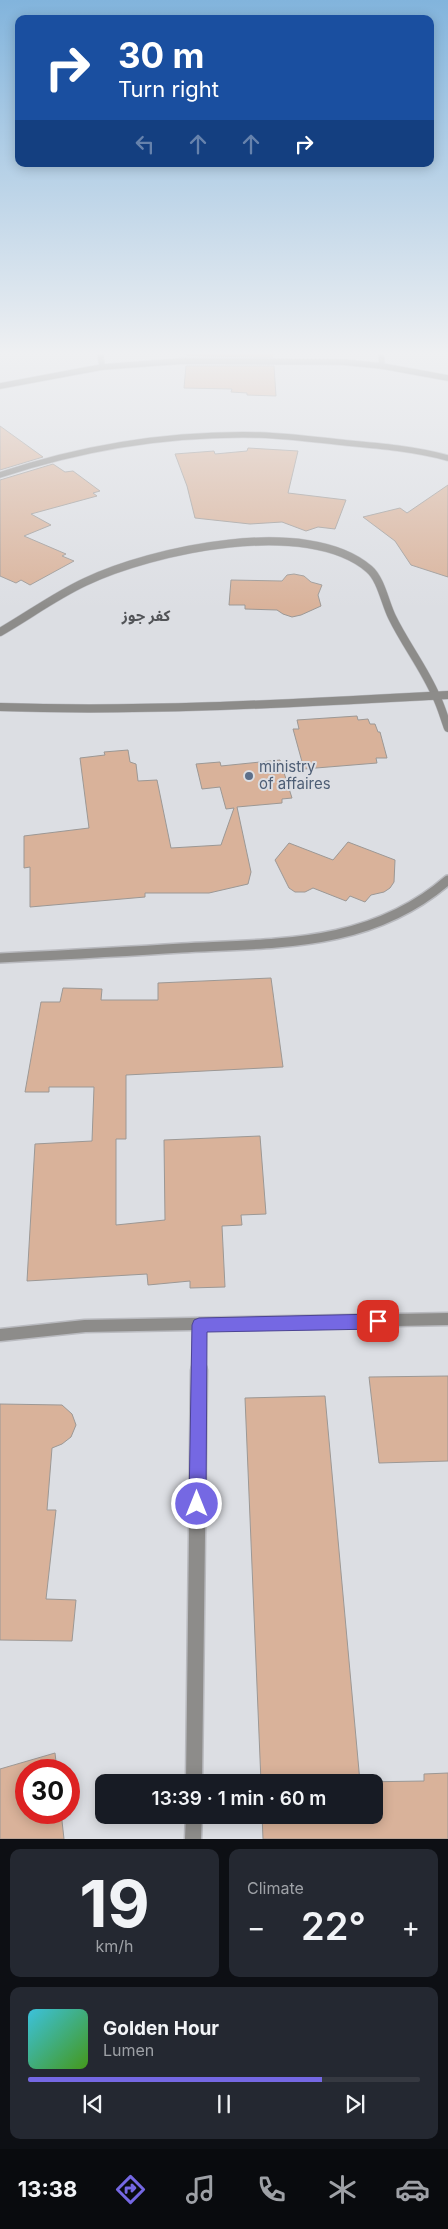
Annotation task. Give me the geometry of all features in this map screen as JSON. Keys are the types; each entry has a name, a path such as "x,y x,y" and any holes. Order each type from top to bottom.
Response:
{"street":[{"path":"0,475 41,460 92,449 197,437"},
{"path":"284,437 387,447 448,458"},
{"path":"0,632 86,582 145,559 202,548 259,541 301,544 341,552 370,570 392,618 436,696 448,728"},
{"path":"0,706 64,709 314,702 448,695"},
{"path":"0,958 302,942 346,932 401,914 438,890 448,880"},
{"path":"0,1335 85,1326 448,1320"},
{"path":"194,1774 199,1325"},
{"path":"193,1839 194,1824"}],"building":[{"path":"0,437 15,437 43,457 0,470"},
{"path":"248,448 298,451 288,493 346,500 335,529 318,527 306,531 282,522 250,524 195,518 187,486 175,454 214,451 215,454 247,451"},
{"path":"53,464 65,472 73,471 100,491 93,493 97,496 31,514 51,525 24,536 66,554 62,556 74,561 30,585 21,580 16,583 0,576 0,480"},
{"path":"448,485 448,577 411,565 395,541 363,517 400,508 407,513"},
{"path":"287,575 304,576 311,582 322,585 318,595 321,606 292,617 277,610 245,609 245,605 229,605 231,580 282,581"},
{"path":"357,716 358,720 368,719 370,724 375,724 378,732 380,732 387,758 376,758 377,763 304,769 293,729 299,729 297,720"},
{"path":"128,750 130,762 136,764 138,781 157,780 171,848 221,845 234,808 226,809 220,787 202,789 196,764 220,762 221,766 280,760 292,798 282,799 282,803 237,807 251,872 248,884 209,893 145,893 145,897 30,907 30,867 24,868 24,836 89,828 80,758 105,755 104,752"},
{"path":"348,842 395,860 394,882 390,888 384,892 371,895 365,902 350,896 346,901 313,888 305,892 295,892 289,888 275,860 289,843 333,860"},
{"path":"271,978 283,1067 126,1075 126,1139 116,1139 116,1225 165,1220 164,1140 260,1136 266,1214 241,1215 242,1225 222,1226 225,1287 190,1288 190,1281 148,1285 147,1274 27,1281 35,1144 92,1141 94,1087 49,1087 49,1092 25,1092 41,1002 60,1002 63,988 102,989 101,1000 158,1000 158,983"},
{"path":"448,1376 448,1461 379,1463 369,1377"},
{"path":"325,1396 359,1774 261,1774 245,1398"},
{"path":"0,1404 62,1405 72,1414 76,1425 71,1437 62,1444 52,1448 47,1510 56,1510 46,1599 76,1600 72,1641 0,1640"},
{"path":"55,1753 56,1759 34,1759"},
{"path":"15,1765 15,1824 62,1824 64,1839 0,1839 0,1769"},
{"path":"448,1773 448,1839 263,1839 262,1824 383,1824 383,1782 424,1781 424,1774"}],"place":[{"name":"ministry of affaires","path":"249,776"}],"district":[{"name":"كفر جوز","path":"146,616"}],"route":[{"path":"197,1504 199,1325 378,1321"}]}
